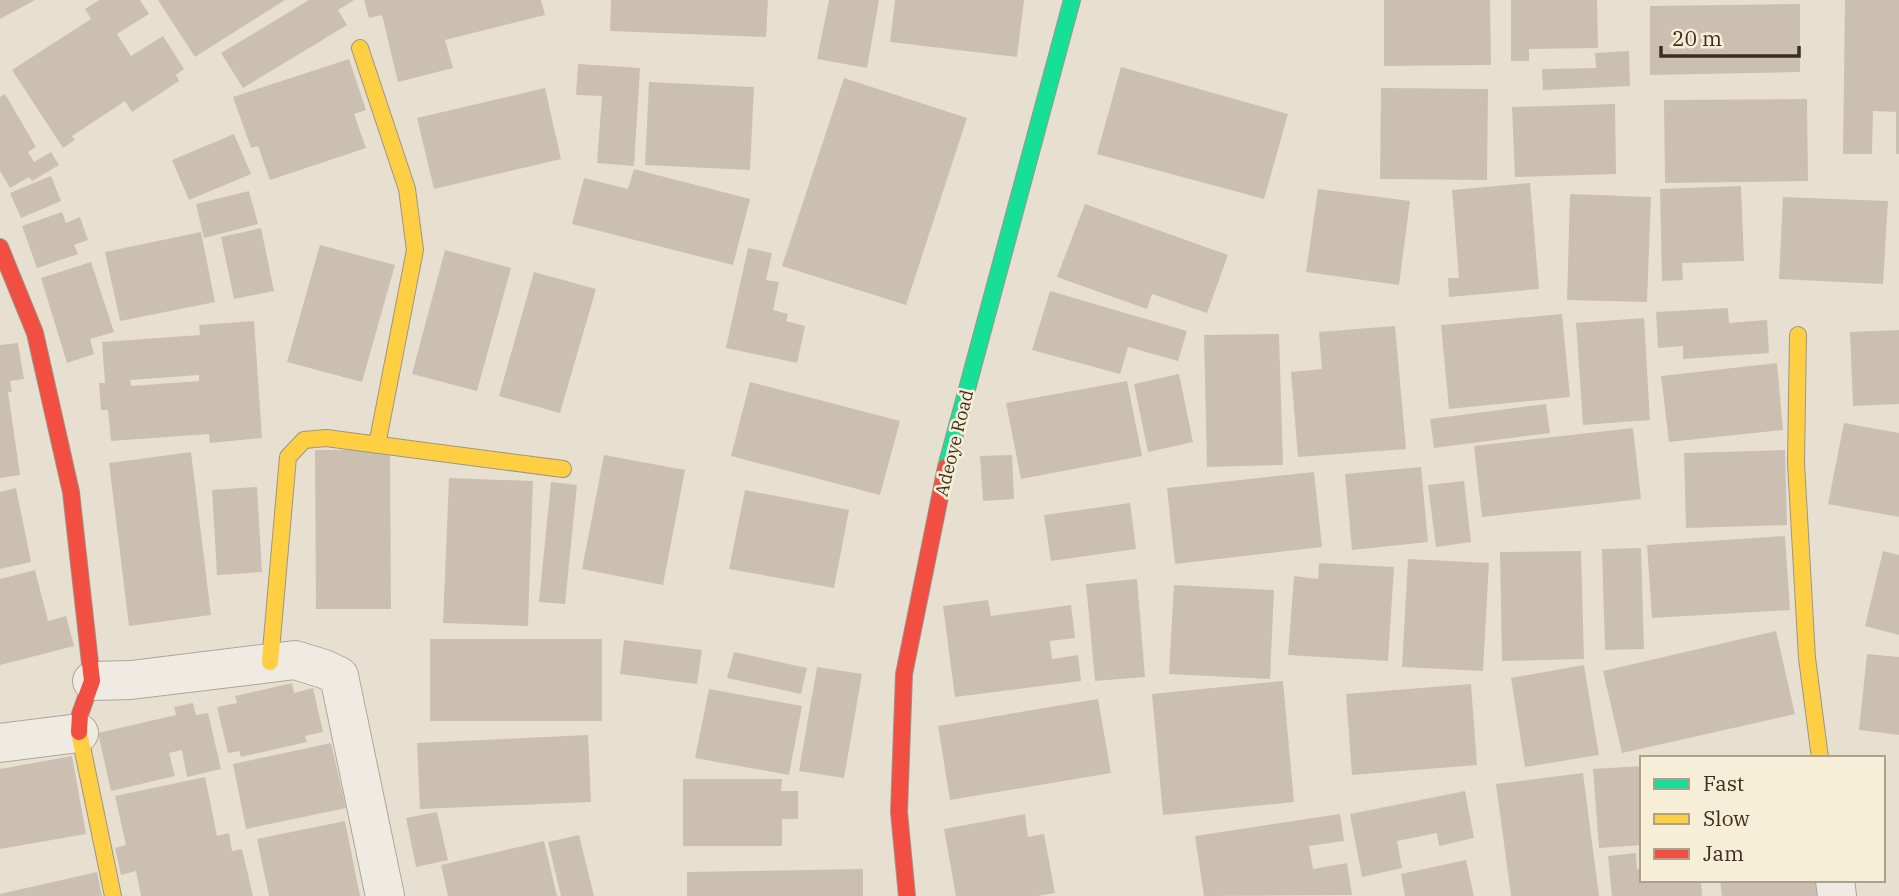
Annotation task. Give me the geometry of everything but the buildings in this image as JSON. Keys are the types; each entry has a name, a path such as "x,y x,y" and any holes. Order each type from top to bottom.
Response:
{"street":[{"name":"Adeoye Road","path":"907,896 899,812 904,674 950,450 1072,0"},
{"path":"360,48 407,188 415,250 377,445"},
{"path":"0,247 35,333 71,492 92,681 80,714 79,733 113,896"},
{"path":"1798,335 1796,463 1807,658 1819,756"},
{"path":"270,662 288,457 304,440 326,438 563,469"},
{"path":"92,681 131,680 295,660 324,668 339,676 385,896"},
{"path":"0,743 79,733"}],"traffic: fast":[{"path":"946,467 1072,0"}],"traffic: slow":[{"path":"360,48 407,189 415,250 377,445"},
{"path":"1798,335 1796,463 1807,658 1820,756"},
{"path":"270,662 288,457 304,440 326,438 563,469"},
{"path":"79,732 113,896"}],"traffic: jam":[{"path":"0,247 35,333 71,492 92,681 80,714 79,732"},
{"path":"907,896 899,812 904,674 946,467"}]}
